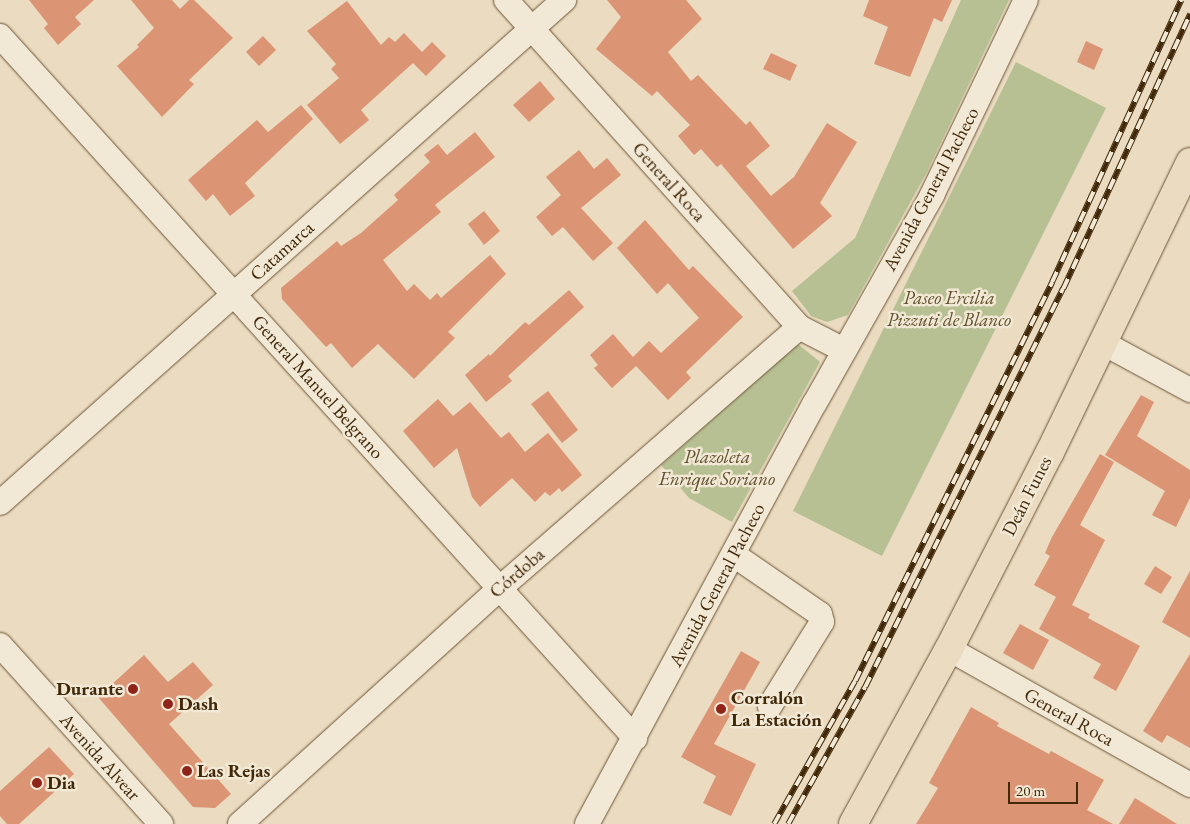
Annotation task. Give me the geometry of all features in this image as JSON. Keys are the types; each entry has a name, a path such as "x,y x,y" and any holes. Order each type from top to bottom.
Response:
{"main road":[{"name":"Deán Funes","path":"853,824 949,649 1103,343 1190,162"}],"street":[{"name":"General Roca","path":"506,0 799,328 844,350"},
{"name":"Catamarca","path":"0,503 564,0"},
{"name":"Avenida General Pacheco","path":"587,824 844,350 932,195 1026,0"},
{"name":"General Manuel Belgrano","path":"0,36 635,738"},
{"name":"Córdoba","path":"240,824 499,589 799,328"},
{"path":"1103,343 1190,390"},
{"path":"734,555 820,614 822,622 770,706"},
{"name":"Avenida Alvear","path":"0,645 161,824"},
{"name":"General Roca","path":"949,649 1190,785"}],"green space":[{"path":"961,0 1009,0 927,172 848,315 827,322 811,316 792,291 855,238"},
{"name":"Paseo Ercilia Pizzuti de Blanco","path":"1016,62 1106,108 882,556 793,511"},
{"name":"Plazoleta Enrique Soriano","path":"798,344 820,362 732,522 689,498 661,465"}],"building":[{"path":"29,0 94,0 75,17 81,24 58,45 44,28 48,24"},
{"path":"131,0 172,0 180,9 189,0 194,0 233,38 189,80 194,84 162,117 117,66 139,47 137,45 154,28"},
{"path":"607,0 686,0 702,19 668,52 691,81 698,75 746,125 750,121 770,146 746,166 771,196 794,177 827,123 857,142 820,203 832,216 793,249 721,164 717,167 701,149 694,155 678,136 690,125 657,91 652,96 596,49 621,17"},
{"path":"869,0 952,0 942,22 934,18 910,77 874,64 888,27 863,16"},
{"path":"347,1 381,45 389,37 395,42 404,33 422,52 432,42 446,56 426,76 413,63 361,110 369,120 340,144 307,105 339,78 331,69 336,64 307,31"},
{"path":"263,36 276,50 259,66 246,52"},
{"path":"1086,41 1103,49 1094,70 1077,62"},
{"path":"771,53 797,65 790,81 763,69"},
{"path":"540,81 555,99 529,122 513,105"},
{"path":"301,105 313,119 245,183 255,196 230,216 213,194 206,201 188,180 257,120 268,132"},
{"path":"475,132 495,157 435,205 441,212 383,260 407,291 414,284 430,300 437,293 441,298 490,255 506,274 448,332 455,338 414,379 378,344 352,368 331,343 326,347 282,299 281,288 337,241 341,246 361,233 398,200 394,195 430,162 424,155 438,144 447,155"},
{"path":"579,150 594,169 607,158 621,175 581,208 613,243 593,261 563,227 552,236 536,217 561,195 546,177"},
{"path":"484,211 500,231 484,245 468,224"},
{"path":"645,220 689,270 693,266 743,317 686,372 691,378 668,400 636,366 612,388 594,368 598,365 590,355 613,334 633,357 649,341 661,353 699,318 668,283 657,294 617,248"},
{"path":"569,290 584,307 508,376 512,381 486,402 465,375 489,354 490,356 525,322 529,325"},
{"path":"548,391 578,430 562,443 531,404"},
{"path":"1141,395 1154,402 1137,436 1190,470 1190,498 1176,527 1152,515 1165,491 1105,455"},
{"path":"438,399 453,416 470,402 501,438 509,432 525,452 548,433 582,475 562,492 559,488 550,496 545,492 535,502 512,478 480,507 472,497 457,448 434,468 403,431"},
{"path":"1100,454 1114,462 1080,525 1105,540 1072,605 1090,614 1088,618 1140,646 1116,691 1093,678 1101,664 1039,629 1056,597 1034,585 1050,556 1045,553 1052,537"},
{"path":"1155,566 1172,577 1161,594 1144,584"},
{"path":"1190,571 1190,638 1162,622"},
{"path":"1020,624 1049,640 1033,670 1003,653"},
{"path":"741,651 760,662 714,744 756,764 731,816 703,803 716,776 681,757"},
{"path":"1190,654 1190,748 1167,735 1162,743 1143,731"},
{"path":"144,655 168,682 193,662 213,685 169,724 231,794 215,808 193,807 98,697"},
{"path":"971,707 999,723 997,726 1049,754 1051,751 1104,780 1087,810 1113,824 916,824 938,788 929,783"},
{"name":"Dia","path":"49,747 74,774 19,824 7,824 0,816 0,791"},
{"path":"1135,798 1177,824 1119,824"}],"railway":[{"path":"774,824 855,681 1052,282 1181,0"},
{"path":"788,824 865,687 1063,289 1190,14"}],"place":[{"name":"Durante","path":"133,689"},
{"name":"Dash","path":"168,704"},
{"name":"Corralón La Estación","path":"721,709"},
{"name":"Las Rejas","path":"187,771"},
{"name":"Dia","path":"37,783"}]}
